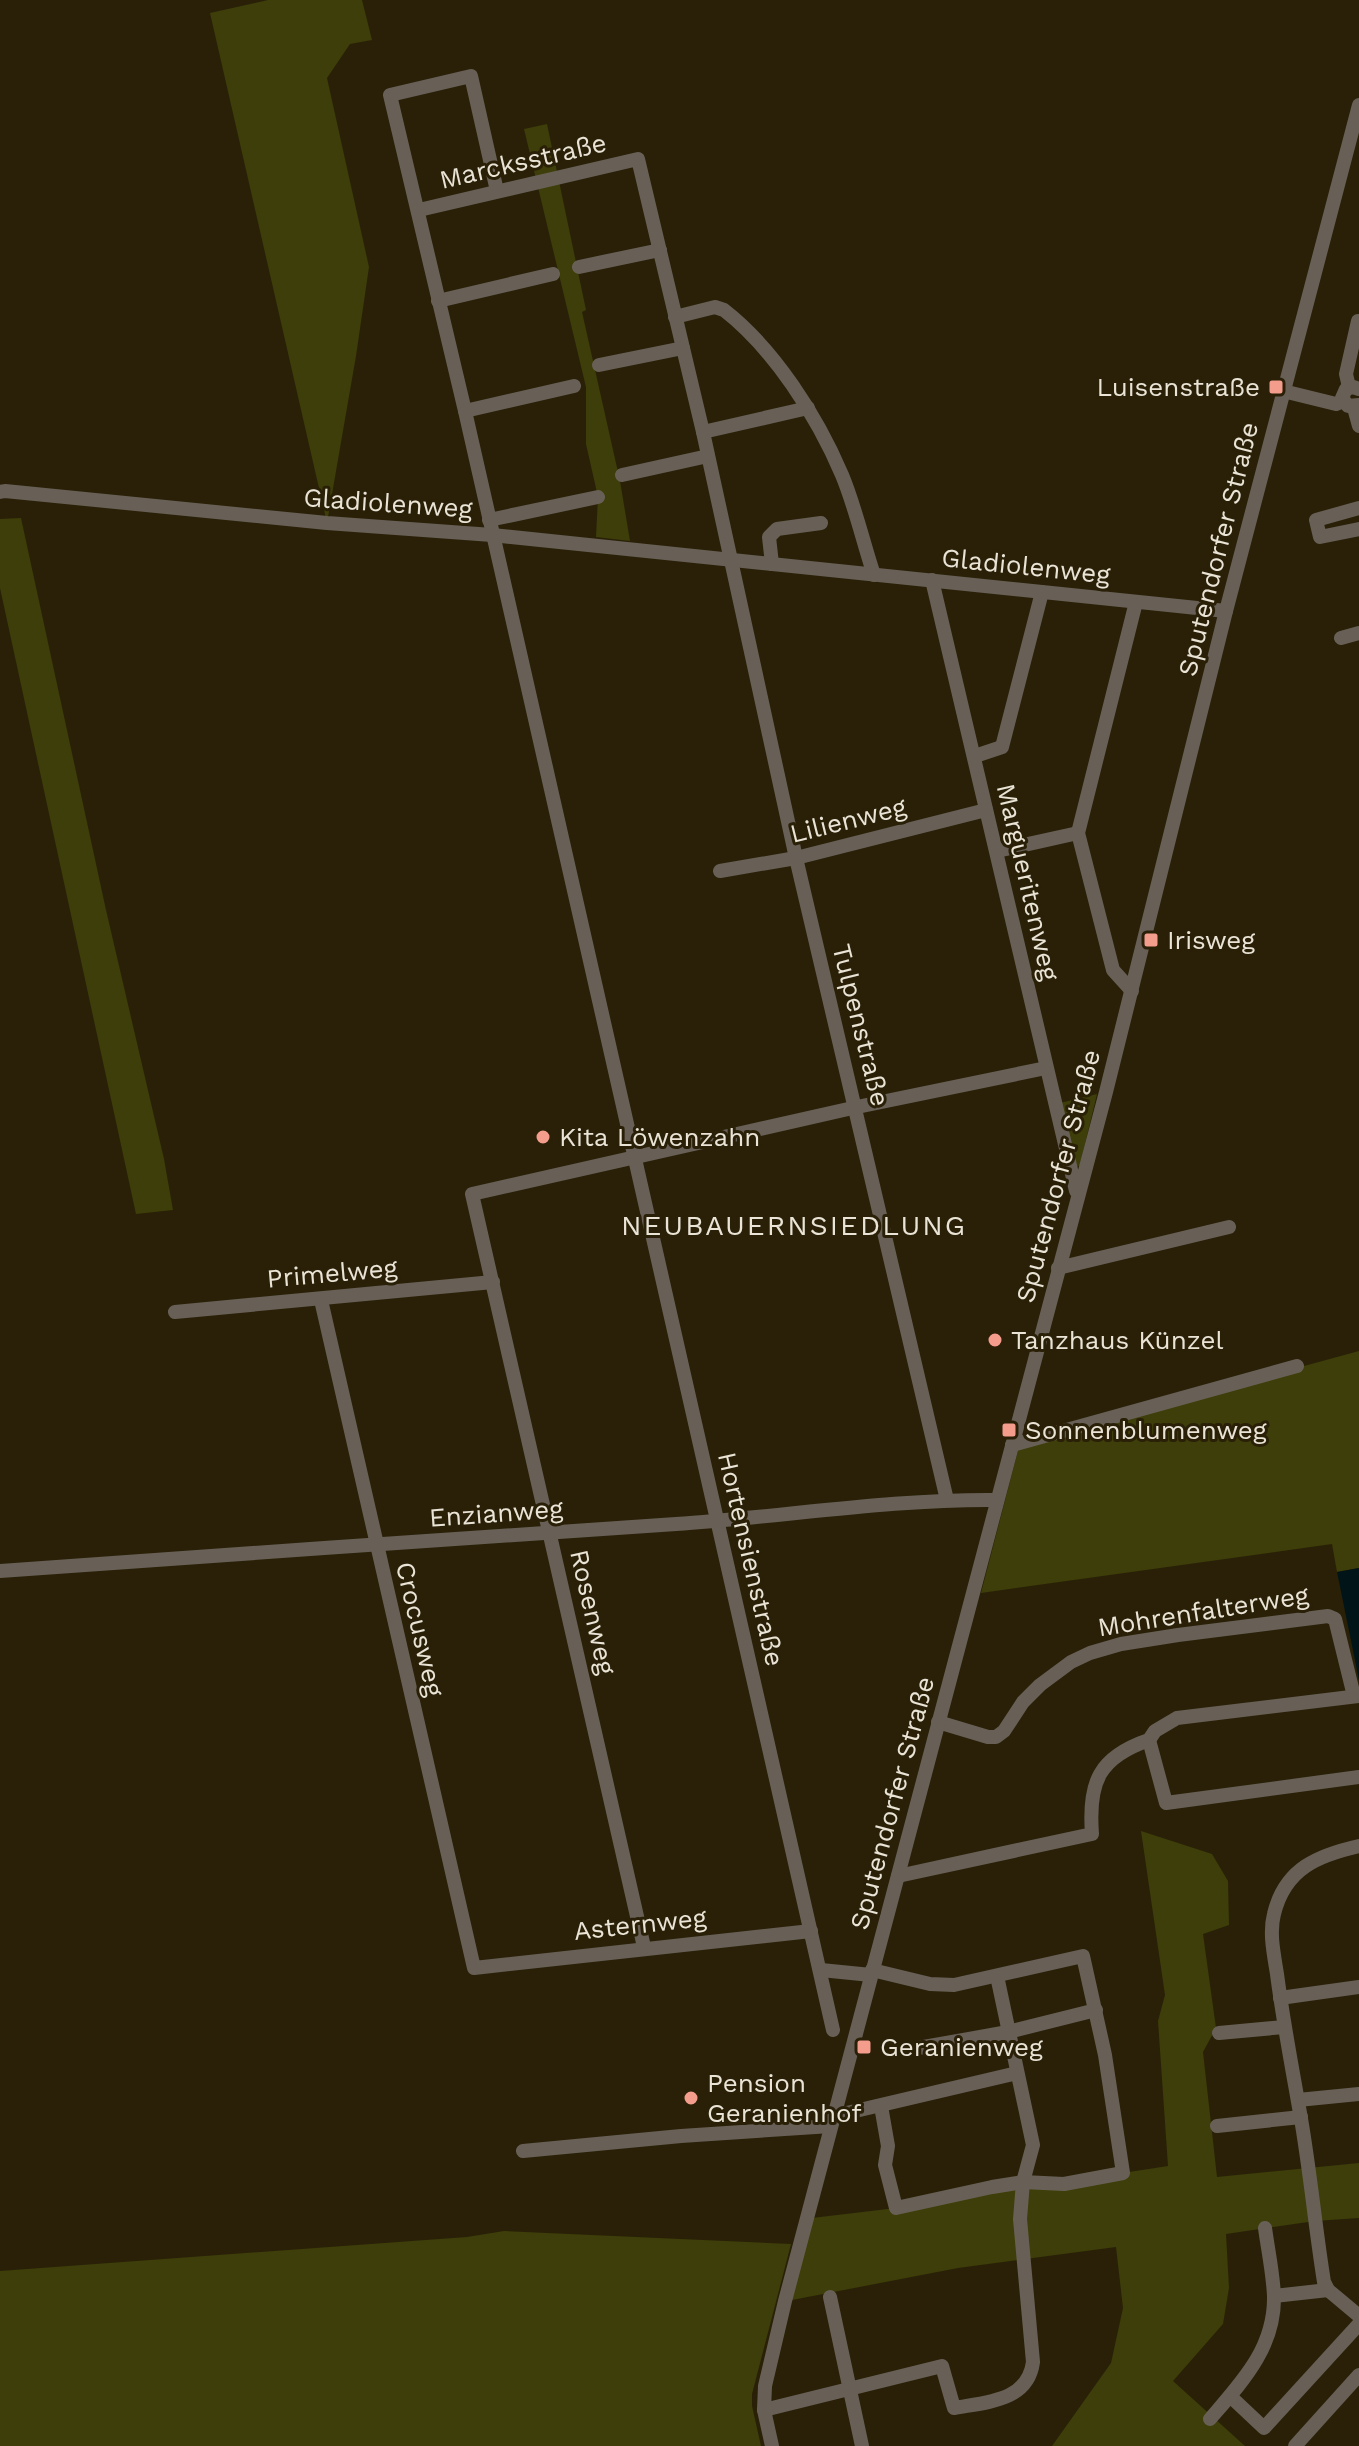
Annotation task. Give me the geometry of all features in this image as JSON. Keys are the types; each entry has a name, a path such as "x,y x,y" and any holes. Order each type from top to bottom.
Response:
{"street":[{"name":"Hortensienstraße","path":"497,191 471,76 390,95 419,210 833,2030"},
{"name":"Sputendorfer Straße","path":"772,2446 764,2410 765,2386 832,2121 1132,991 1226,611 1359,105"},
{"name":"Marcksstraße","path":"419,210 638,159"},
{"name":"Tulpenstraße","path":"638,159 703,432 796,858 947,1500"},
{"path":"579,267 660,250"},
{"path":"438,301 553,274"},
{"path":"675,317 715,307 724,310 773,362 808,408 842,475 874,575"},
{"path":"1358,321 1346,374 1359,426"},
{"path":"599,365 683,348"},
{"path":"465,411 574,386"},
{"path":"1283,391 1336,404 1353,398"},
{"path":"703,432 808,408"},
{"path":"622,475 708,456"},
{"name":"Gladiolenweg","path":"0,492 327,523 491,528 730,560 1226,611"},
{"path":"491,528 598,497"},
{"path":"1359,508 1316,520 1320,537 1359,529"},
{"path":"772,564 769,537 777,529 821,523"},
{"name":"Margueritenweg","path":"932,580 1077,1194"},
{"path":"975,756 1002,747 1042,592"},
{"path":"1132,991 1113,970 1078,833 1136,602"},
{"path":"1341,638 1359,633"},
{"name":"Lilienweg","path":"720,871 796,858 986,810"},
{"path":"997,851 1078,833"},
{"path":"633,1158 1046,1068"},
{"name":"Rosenweg","path":"633,1158 472,1194 644,1947"},
{"path":"1058,1268 1229,1227"},
{"name":"Primelweg","path":"175,1312 493,1282"},
{"name":"Crocusweg","path":"321,1300 474,1968"},
{"path":"1012,1445 1297,1366"},
{"name":"Enzianweg","path":"0,1571 718,1522 947,1500 996,1500"},
{"name":"Mohrenfalterweg","path":"938,1722 996,1737 1040,1685 1071,1662 1090,1653 1121,1644 1178,1635 1328,1616 1335,1619 1356,1696"},
{"path":"898,1876 1092,1834 1090,1810 1093,1787 1104,1766 1126,1748 1149,1740 1155,1731 1177,1718 1356,1696"},
{"path":"1149,1740 1166,1803 1359,1777"},
{"path":"1359,1846 1313,1859 1300,1870 1281,1897 1272,1928 1284,2027 1328,2290 1359,2316"},
{"name":"Asternweg","path":"474,1968 811,1931"},
{"path":"821,1970 872,1973 942,1985 1083,1956 1096,2010 1123,2173 1064,2184 1023,2182 896,2208 885,2165 888,2146 881,2106"},
{"path":"764,2410 942,2366 954,2408 1012,2395 1026,2384 1033,2362 1020,2219 1023,2182 1033,2145 997,1976"},
{"path":"1280,1998 1359,1987"},
{"path":"918,2048 1008,2032 1096,2010"},
{"path":"1219,2033 1284,2027"},
{"path":"523,2151 832,2121 1017,2073"},
{"path":"1298,2100 1359,2094"},
{"path":"1217,2126 1301,2117"},
{"path":"1210,2419 1263,2351 1271,2328 1274,2296 1265,2228"},
{"path":"1274,2296 1328,2290"},
{"path":"830,2297 862,2446"},
{"path":"1230,2396 1264,2428 1359,2324"},
{"path":"1295,2446 1359,2375"}],"shaded area":[{"path":"268,0 362,0 372,40 350,44 327,78 369,267 327,523 210,13"},
{"path":"547,124 630,541 596,537 598,497 586,444 586,387 524,129"},
{"path":"21,518 173,1210 136,1214 0,588 0,519"},
{"path":"1097,1094 1080,1165 1077,1167 1060,1103"},
{"path":"1359,1351 1359,1568 1337,1572 1332,1544 981,1593 1020,1443"},
{"path":"1359,1568 1359,1680 1337,1572"},
{"path":"1141,1831 1212,1854 1228,1881 1229,1925 1203,1934 1216,2028 1203,2052 1217,2177 1359,2163 1359,2218 1226,2234 1229,2288 1223,2324 1173,2381 1245,2446 1052,2446 1111,2363 1123,2308 1116,2247 958,2268 792,2300 812,2218 1168,2166 1158,2021 1165,1995"},
{"path":"504,2231 791,2244 752,2394 761,2446 0,2446 0,2271 467,2237"}],"place":[{"name":"Luisenstraße","path":"1276,387"},
{"name":"Irisweg","path":"1151,940"},
{"name":"Kita Löwenzahn","path":"543,1137"},
{"name":"Tanzhaus Künzel","path":"995,1340"},
{"name":"Sonnenblumenweg","path":"1009,1430"},
{"name":"Geranienweg","path":"864,2047"},
{"name":"Pension Geranienhof","path":"691,2098"}],"district":[{"name":"NEUBAUERNSIEDLUNG","path":"794,1225"}]}
